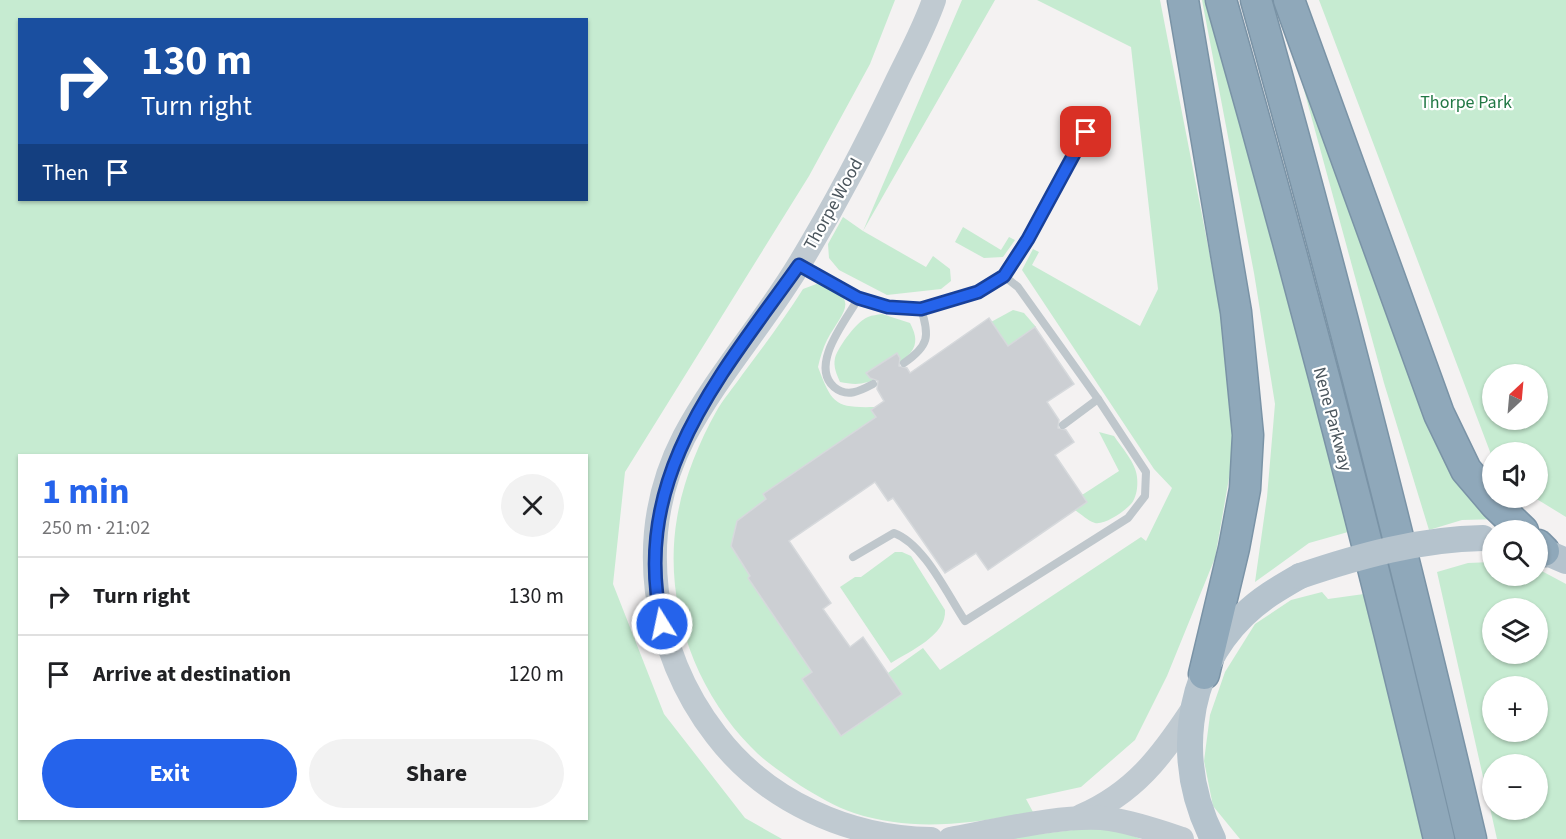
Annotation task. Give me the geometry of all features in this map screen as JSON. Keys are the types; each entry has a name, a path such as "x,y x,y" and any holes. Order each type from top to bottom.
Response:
{"highway":[{"path":"1183,0 1236,312 1248,435 1245,489 1234,548 1204,674"},
{"name":"Nene Parkway","path":"1221,0 1260,138 1400,674 1439,839"},
{"name":"Nene Parkway","path":"1256,0 1293,133 1434,680 1471,839"},
{"path":"1289,0 1439,414 1466,470 1495,504 1512,520"}],"main road":[{"path":"1213,839 1194,792 1189,738 1192,711 1204,674 1221,643 1242,616 1269,594 1300,576 1344,561 1444,539 1482,539"}],"street":[{"name":"Thorpe Wood","path":"931,839 909,839 868,832 828,819 789,800 757,777 725,748 700,715 680,679 667,646 657,603 654,555 658,514 668,477 683,440 704,404 799,265 871,136 934,0"},
{"path":"1073,819 1105,805 1131,786 1162,756 1192,711"},
{"path":"950,839 1073,819 1108,819 1182,839"}],"lane":[{"path":"799,265 858,298 888,307 921,309 978,292 1004,276 1028,239 1095,113"},
{"path":"853,557 894,533 906,538 918,550 965,621 1128,518 1145,496 1146,472 1098,399 1018,286 1004,276"},
{"path":"858,298 826,355 825,372 832,385 844,393 858,392 873,384"},
{"path":"904,363 915,356 927,338 928,328 921,309"},
{"path":"1063,425 1098,399"}],"green space":[{"path":"0,0 895,0 870,64 809,176 625,472 613,584 664,714 745,818 782,839 0,839"},
{"path":"962,0 995,0 863,231"},
{"path":"1037,0 1160,0 1217,292 1234,408 1232,461 1215,558 1167,676 1135,740 1081,787 1026,799 1033,812 988,820 943,824 899,823 854,813 801,786 762,758 731,724 713,698 698,670 679,611 674,580 677,518 692,463 719,407 803,289 819,283 833,289 845,301 843,314 827,340 818,367 827,389 843,405 875,407 871,410 878,420 872,423 870,421 763,494 766,499 737,521 731,546 750,576 748,578 812,672 802,679 841,736 902,694 888,673 923,648 940,670 1141,537 1146,541 1172,488 1154,469 1022,270 1033,249 1039,252 1032,265 1140,326 1158,289 1131,47"},
{"path":"1202,0 1215,0 1338,468 1348,532 1309,543 1255,582 1267,497 1275,404 1254,273"},
{"name":"Thorpe Park","path":"1319,0 1566,0 1566,517 1548,506 1548,442 1486,442"},
{"path":"1289,35 1390,297 1482,478 1482,508 1497,508 1503,519 1462,520 1429,530 1384,383"},
{"path":"843,217 926,267 933,256 950,269 951,281 941,289 887,295 839,270 829,258 828,244"},
{"path":"963,227 1001,250 1009,237 1015,240 1003,257 984,258 955,242"},
{"path":"1013,310 1024,313 1036,327 1008,346 991,322"},
{"path":"882,314 910,323 915,339 913,349 900,363 873,380 857,384 840,382 835,358 848,335 864,319"},
{"path":"1099,432 1114,436 1128,456 1136,472 1137,491 1131,504 1120,514 1109,520 1095,523 1075,510 1082,495 1119,471"},
{"path":"895,552 911,556 945,610 944,619 934,635 891,663 840,587 855,577 861,577"},
{"path":"1482,562 1482,586 1548,586 1548,574 1566,584 1566,839 1497,839 1493,820 1548,820 1548,754 1482,754 1482,772 1437,572 1468,563"},
{"path":"1322,592 1328,599 1364,594 1425,839 1240,839 1213,806 1204,761 1210,715 1225,672 1255,624 1291,600"},
{"path":"1106,826 1141,839 999,839"}],"building":[{"path":"989,318 1008,346 1035,327 1074,384 1047,402 1059,420 1058,428 1066,430 1074,442 1055,455 1087,502 988,570 976,553 945,573 893,498 888,501 875,482 789,541 831,603 823,609 850,647 863,637 902,694 841,736 802,679 812,672 748,578 750,576 731,546 737,521 766,499 763,494 876,417 871,410 884,401 877,389 878,381 870,378 866,373 897,353 900,358 899,366 907,368 910,373"}],"route":[{"path":"662,624 657,603 654,555 658,514 668,477 683,440 704,404 799,265 858,298 888,307 921,309 978,292 1004,276 1028,239 1086,132"}]}
